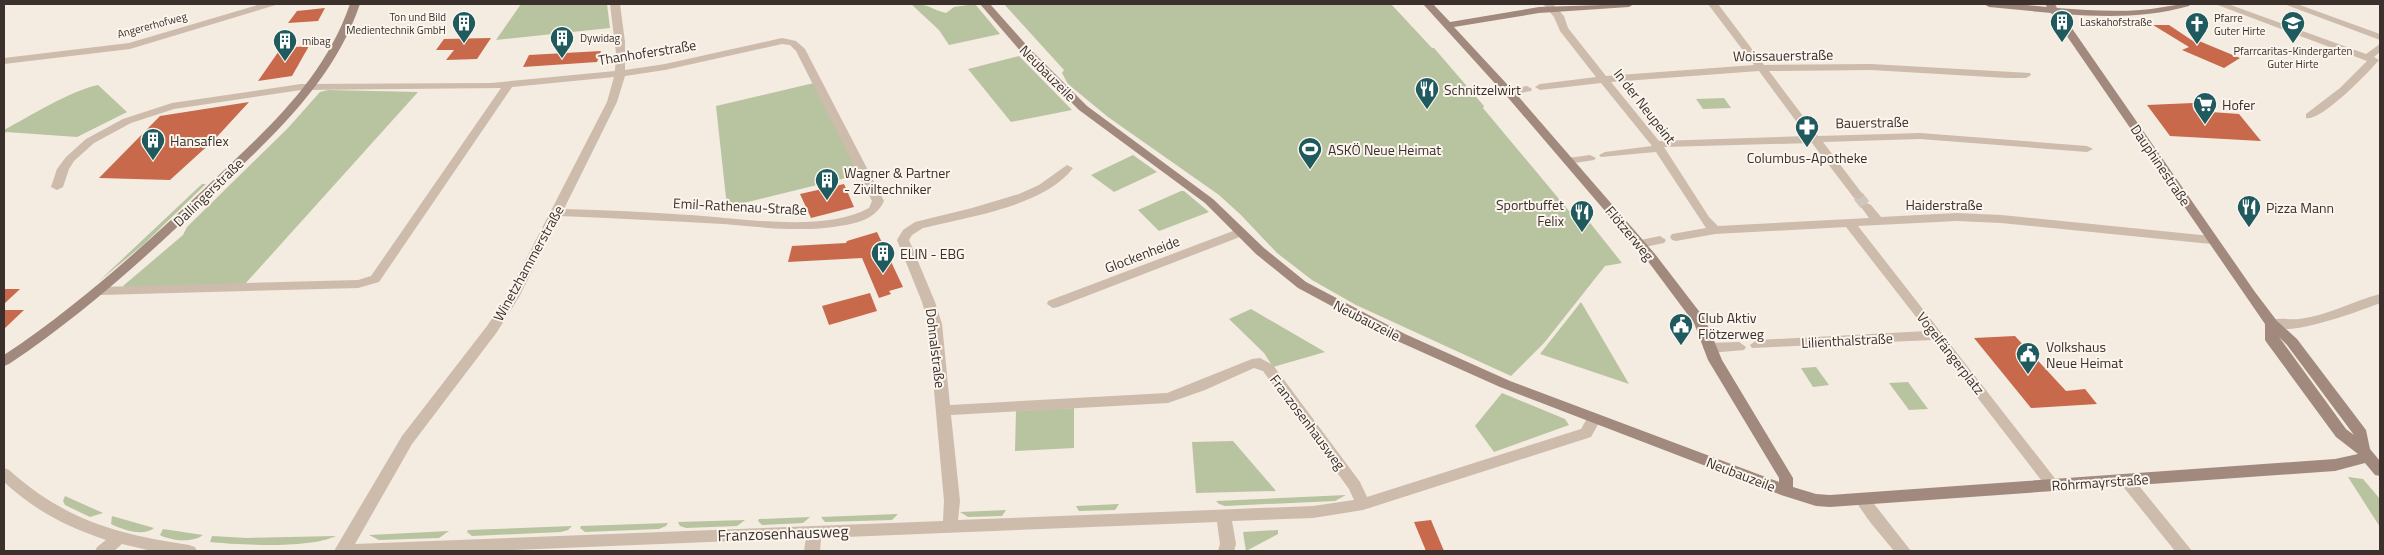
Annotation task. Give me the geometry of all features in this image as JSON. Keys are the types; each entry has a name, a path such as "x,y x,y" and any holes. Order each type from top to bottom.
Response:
{"street":[{"name":"Angererhofweg","path":"4,61 130,46 248,10 274,4"},
{"name":"Dallingerstraße","path":"4,361 100,292 165,234 276,125 309,86 333,53 355,4"},
{"name":"Winetzhammerstraße","path":"342,551 407,440 489,333 513,297 612,102 621,73 615,4"},
{"name":"Neubauzeile","path":"985,4 1026,51 1083,108 1209,201 1278,268 1325,299 1451,360 1536,397 1786,491 1816,500 1830,501"},
{"name":"Flötzerweg","path":"1428,4 1509,92 1640,244 1700,322 1710,348 1786,478 1786,491"},
{"path":"1448,25 1551,7 1630,4"},
{"path":"1713,4 1858,196"},
{"path":"1988,4 2052,6 2140,13 2168,10 2186,4"},
{"path":"2220,4 2374,61"},
{"path":"2289,4 2380,37"},
{"name":"Dauphinestraße","path":"2052,6 2099,72 2212,240 2272,324 2272,340 2341,433 2366,454 2380,471"},
{"name":"In der Neupeint","path":"1551,7 1563,29 1658,146 1715,230"},
{"name":"Thanhoferstraße","path":"309,86 436,87 509,84 621,73 689,62 776,42 789,42"},
{"name":"Emil-Rathenau-Straße","path":"556,212 640,215 804,226 837,223 860,217 874,210 877,206 876,196 800,50 789,42"},
{"path":"2310,116 2344,90 2374,61 2380,47"},
{"name":"Woissauerstraße","path":"1540,87 1670,72 1762,68 1869,67 2002,76 2026,75"},
{"path":"100,292 358,284 376,279 509,84"},
{"path":"57,187 64,169 81,148 99,135 127,121 158,110 186,104 309,86"},
{"path":"1509,92 1527,89"},
{"name":"Bauerstraße","path":"1606,155 1658,146 1814,138 1920,136 2087,149"},
{"path":"1568,161 1590,158"},
{"name":"Dohnalstraße","path":"950,527 952,501 938,342 932,306 906,252 903,240 907,233 919,225 1004,203 1060,179 1067,168"},
{"path":"1866,207 1877,220"},
{"name":"Haiderstraße","path":"1676,237 1715,230 1957,217 2212,240"},
{"name":"Vogelfängerplatz","path":"1849,222 2053,485"},
{"name":"Glockenheide","path":"1053,304 1241,232"},
{"path":"1640,244 1660,240"},
{"path":"2272,324 2299,324 2345,312 2380,298"},
{"name":"Lilienthalstraße","path":"1757,345 1937,335"},
{"path":"1710,348 1739,347"},
{"name":"Franzosenhausweg","path":"944,410 1168,398 1200,387 1252,364 1260,363 1268,368 1356,486 1363,504"},
{"name":"Franzosenhausweg","path":"342,551 1313,512 1363,504 1586,433 1594,419"},
{"name":"Rohrmayrstraße","path":"1830,501 2335,465 2366,454"},
{"path":"4,474 23,493 67,520 119,538 189,551"},
{"path":"2126,480 2184,551"},
{"path":"1862,499 1903,551"},
{"path":"1224,516 1228,544 1226,551"},
{"path":"812,551 814,532"},
{"path":"103,551 119,538"}],"green space":[{"path":"521,4 607,4 610,28 496,40"},
{"path":"911,4 926,6 946,13 954,7 975,4 1000,34 949,45 939,30"},
{"path":"1004,4 1391,4 1434,48 1484,106 1483,108 1569,211 1583,214 1622,263 1605,266 1544,343 1511,376 1356,305 1312,280 1277,253 1219,195 1108,117 1068,84 1062,73 1064,70"},
{"path":"1019,56 1072,110 1011,122 968,69"},
{"path":"814,83 862,174 727,207 716,106"},
{"path":"98,85 127,112 77,137 6,132 4,134 4,130 50,104"},
{"path":"328,90 418,92 245,284 126,288 123,286 183,235 187,227 288,128 320,92"},
{"path":"1724,98 1731,108 1703,109 1696,99"},
{"path":"1133,155 1157,172 1114,192 1091,175"},
{"path":"202,184 206,184 144,244 98,282"},
{"path":"1184,191 1209,212 1159,231 1138,210"},
{"path":"1581,302 1629,384 1540,354"},
{"path":"1251,309 1325,352 1273,367 1264,353 1229,319"},
{"path":"1816,367 1829,385 1813,387 1801,368"},
{"path":"1908,382 1928,409 1909,410 1889,383"},
{"path":"1502,393 1565,419 1569,425 1494,452 1475,426"},
{"path":"1074,408 1074,448 1015,451 1016,411"},
{"path":"1233,441 1276,491 1196,493 1192,442"},
{"path":"2348,477 2363,479 2380,499 2380,527"},
{"path":"1346,495 1335,501 1225,506 1216,501"},
{"path":"65,496 103,513 90,517 65,505 63,501"},
{"path":"1119,504 1115,510 1079,511 1076,506"},
{"path":"1006,510 1002,516 968,517 960,512"},
{"path":"898,514 892,520 825,522 821,517"},
{"path":"112,516 154,528 144,532 127,530 111,524"},
{"path":"810,517 803,523 762,525 758,521 759,519"},
{"path":"745,520 737,526 686,528 680,526 678,522"},
{"path":"668,523 659,529 585,532 580,528 581,526"},
{"path":"572,526 568,530 561,532 472,536 467,532 468,530"},
{"path":"163,529 203,535 194,539 176,540 160,535"},
{"path":"1278,530 1278,534 1246,551 1243,532"},
{"path":"449,531 439,538 379,540 369,535"},
{"path":"212,536 247,538 336,536 309,543 274,545 210,542"}],"building":[{"path":"325,8 318,21 288,23 297,11"},
{"name":"Pfarre Guter Hirte","path":"2153,25 2169,25 2196,43 2199,41 2240,58 2224,68 2182,50 2189,47"},
{"name":"Ton und Bild Medientechnik GmbH","path":"491,38 477,59 446,60 454,50 436,50 444,39"},
{"name":"mibag","path":"309,46 292,76 258,81 281,48"},
{"name":"Dywidag","path":"601,51 597,62 523,67 529,55"},
{"path":"249,102 214,140 170,180 99,178 160,116"},
{"name":"Hofer","path":"2193,103 2198,107 2208,108 2211,112 2239,114 2261,141 2170,136 2147,105"},
{"name":"Wagner & Partner - Ziviltechniker","path":"844,184 854,207 811,218 800,194"},
{"name":"ELIN - EBG","path":"877,232 903,287 889,291 891,294 879,298 862,258 788,262 792,246 846,243 847,241"},
{"path":"4,289 20,289 4,304"},
{"path":"870,293 877,311 829,325 822,306"},
{"path":"4,310 24,310 4,329"},
{"name":"Volkshaus Neue Heimat","path":"2015,336 2066,391 2085,389 2097,404 2031,408 1974,338"},
{"path":"1431,520 1444,551 1426,551 1414,522"}],"tunnel":[{"path":"1858,196 1867,207"}],"place":[{"name":"Laskahofstraße","path":"2062,43"},
{"name":"Ton und Bild Medientechnik GmbH","path":"464,44"},
{"name":"Pfarrcaritas-Kindergarten Guter Hirte","path":"2293,44"},
{"name":"Pfarre Guter Hirte","path":"2197,45"},
{"name":"Dywidag","path":"562,59"},
{"name":"mibag","path":"285,62"},
{"name":"Schnitzelwirt","path":"1427,110"},
{"name":"Hofer","path":"2205,125"},
{"name":"Columbus-Apotheke","path":"1807,148"},
{"name":"Hansaflex","path":"153,161"},
{"name":"ASKÖ Neue Heimat","path":"1310,170"},
{"name":"Wagner & Partner - Ziviltechniker","path":"827,201"},
{"name":"Pizza Mann","path":"2249,228"},
{"name":"Sportbuffet Felix","path":"1582,233"},
{"name":"ELIN - EBG","path":"883,274"},
{"name":"Club Aktiv Flötzerweg","path":"1681,346"},
{"name":"Volkshaus Neue Heimat","path":"2028,375"}]}
